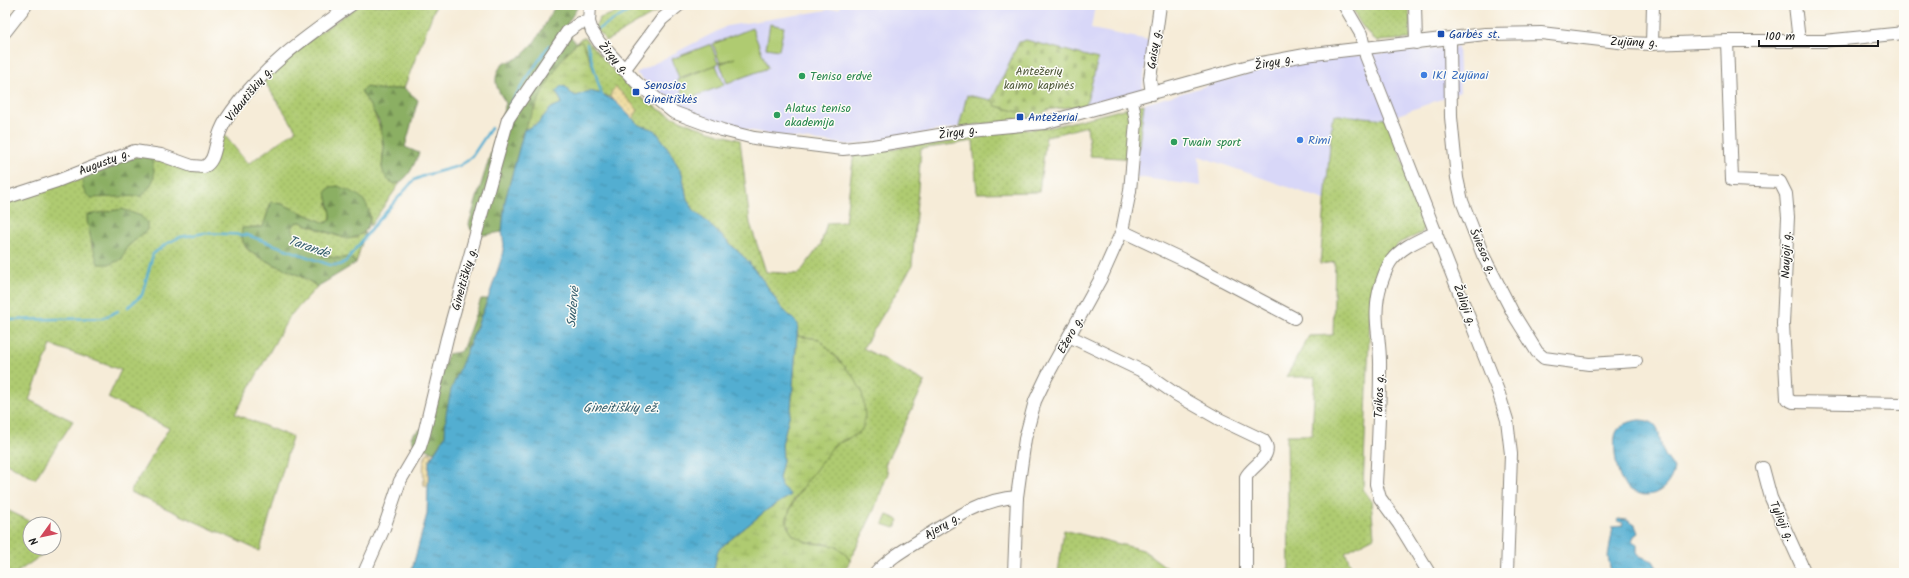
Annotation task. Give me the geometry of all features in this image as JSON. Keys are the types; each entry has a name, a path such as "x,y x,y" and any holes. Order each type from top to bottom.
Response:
{"street":[{"path":"5,32 26,5"},
{"name":"Vidautiškių g.","path":"204,167 212,160 223,125 232,111 263,73 280,58 351,5"},
{"path":"589,22 590,5"},
{"path":"624,70 662,19 679,5"},
{"name":"Gaisų g.","path":"1152,94 1150,79 1160,5"},
{"name":"Žalioji g.","path":"1344,5 1355,21 1366,56 1498,392 1506,420 1511,454 1507,573"},
{"path":"1415,5 1416,43"},
{"path":"1652,44 1653,5"},
{"path":"1795,5 1799,41"},
{"name":"Žirgų g.","path":"589,22 592,31 599,42 624,70 637,83 673,112 694,121 754,138 843,149 873,146 969,130 1044,123 1132,100 1256,64 1305,55 1365,49"},
{"name":"Gineitiškių g.","path":"364,573 384,528 400,481 420,447 447,338 508,119 567,32 580,23 589,22"},
{"name":"Zujūnų g.","path":"1365,49 1489,34 1522,32 1652,44 1727,41 1842,40 1879,34 1904,33"},
{"name":"Šviesos g.","path":"1450,39 1452,121 1457,178 1462,201 1483,255 1514,315 1537,352 1544,358 1589,364 1636,362"},
{"name":"Naujoji g.","path":"1727,41 1732,180 1780,182 1786,194 1787,252 1783,324 1787,399 1793,402 1904,404"},
{"name":"Ežero g.","path":"1014,573 1017,497 1025,439 1032,411 1047,376 1101,278 1122,231 1130,191 1136,129 1136,115 1132,100"},
{"name":"Augustų g.","path":"5,198 57,181 134,150 161,155 192,166 204,167"},
{"path":"1122,231 1186,261 1294,318"},
{"name":"Taikos g.","path":"1429,573 1377,492 1380,361 1376,310 1380,287 1390,263 1397,254 1408,245 1436,232"},
{"path":"1069,336 1144,372 1177,395 1219,420 1263,440 1266,444 1266,455 1246,477 1246,573"},
{"name":"Tylioji g.","path":"1763,468 1771,498 1805,573"},
{"name":"Ajerų g.","path":"876,573 895,556 960,514 1008,498 1017,497"}],"shaded area":[{"path":"841,5 1095,5 1091,29 1149,40 1142,90 1086,105 1098,59 1019,42 992,100 967,95 959,127 851,145 772,135 716,123 686,111 665,98 636,73 727,26 840,8"},
{"path":"1458,47 1460,92 1387,119 1334,116 1332,120 1325,200 1199,156 1201,186 1136,177 1144,104 1254,72 1286,65 1347,56"}],"green space":[{"path":"360,5 436,5 404,88 383,90 366,87 362,91 380,127 383,145 382,168 395,184 400,183 370,226 370,215 327,202 331,213 331,220 325,223 282,204 271,202 263,227 249,227 241,236 246,248 252,253 300,276 317,287 289,317 235,414 292,437 260,551 130,492 169,428 108,398 121,370 51,345 29,400 73,421 35,479 5,462 5,202 84,175 83,188 151,157 198,172 222,132 248,164 296,130 262,78 319,33","holes":["87,219 147,230 127,247 92,248 91,232"]},
{"path":"556,5 579,5 567,24 571,37 576,43 567,52 553,75 524,130 505,201 502,232 484,235 471,230 469,224 506,103 497,88 497,74 503,63 513,61 529,49 541,32"},
{"path":"631,5 668,5 606,41 595,27 600,18 620,11"},
{"path":"1353,5 1409,5 1411,39 1378,41 1374,39 1358,20 1353,9"},
{"path":"770,24 784,27 779,50 766,48"},
{"path":"752,28 768,68 727,83 720,64 735,58 720,63 713,44"},
{"path":"581,38 585,38 627,84 652,105 688,123 740,140 750,223 766,272 799,274 821,244 827,223 845,222 854,153 895,149 973,134 1052,127 1144,104 1137,159 1090,156 1087,126 1046,137 1039,192 977,193 973,141 921,149 912,266 863,348 925,382 885,465 888,473 874,510 850,561 842,550 835,546 808,542 797,538 788,526 788,518 790,510 798,494 823,458 836,444 848,439 854,377 819,339 797,336 798,324 780,306 765,283 747,260 694,210 687,199 682,173 666,145 655,130 639,125 610,97 602,94 586,50 581,42 576,43"},
{"name":"Antežerių kaimo kapinės","path":"1026,40 1098,59 1086,105 1047,110 1039,117 996,106 992,100 1019,42"},
{"path":"581,41 589,57 602,94 589,91 576,96 569,92 566,87 557,94 562,103 551,108 537,124 524,130 557,67 565,55"},
{"path":"711,44 718,64 679,78 672,59"},
{"path":"716,65 724,85 685,100 677,80"},
{"path":"366,87 383,90 404,88 418,100 405,147 419,153 413,167 404,180 395,184 388,180 382,168 384,147 379,121 361,91"},
{"path":"967,95 992,100 996,106 1039,117 959,127"},
{"path":"1338,115 1387,119 1426,222 1422,233 1399,243 1385,260 1375,280 1370,316 1363,489 1371,500 1374,537 1345,552 1354,573 1289,573 1287,435 1312,435 1315,377 1286,377 1309,336 1333,335 1335,262 1320,264 1332,120 1334,116"},
{"path":"141,155 151,157 154,169 154,178 142,196 91,198 86,194 82,185 84,175"},
{"path":"338,186 356,194 365,202 370,215 368,226 360,235 347,239 300,222 295,223 292,229 299,238 317,251 335,258 350,257 356,263 317,287 300,276 254,254 245,246 242,238 242,228 263,227 271,202 282,204 325,223 331,220 331,213 326,192 330,187"},
{"path":"122,209 141,216 147,222 147,230 127,247 122,259 111,264 98,264 89,231 87,215"},
{"path":"300,222 337,236 355,238 365,232 356,263 350,258 336,258 327,256 299,240 292,229 295,223"},
{"path":"481,299 488,299 468,347 446,426 445,436 434,452 414,444 411,437 423,428 448,354 459,352 463,348"},
{"path":"797,336 819,339 854,377 862,392 865,413 863,427 859,433 834,445 794,499 787,517 787,526 793,535 806,542 835,546 844,552 850,561 843,573 712,573 720,548 768,509 790,496 781,486 779,478 783,461 782,444 791,409"},
{"path":"5,509 22,517 22,556 40,556 16,573 5,573"},
{"path":"887,515 899,520 895,528 883,524"},
{"path":"1064,530 1143,550 1174,573 1058,573"}],"sand":[{"path":"616,87 638,110 632,120 610,97 612,91"},
{"path":"428,452 433,454 428,474 429,486 424,485 423,472 424,460"}],"water":[{"name":"Gineitiškių ež.","path":"561,86 566,87 569,92 576,96 589,91 602,94 616,102 639,125 655,130 666,145 682,173 687,199 694,210 747,260 765,283 780,306 798,324 791,409 782,444 783,461 779,478 781,486 790,494 790,496 768,509 720,548 712,573 411,573 427,514 429,461 445,436 446,414 451,390 488,299 501,260 504,245 502,232 505,201 524,130 537,124 551,108 562,103 556,91"},
{"path":"1639,420 1653,423 1656,426 1664,453 1674,469 1666,486 1652,494 1644,495 1636,493 1620,478 1615,451 1615,437 1618,430 1629,422"},
{"path":"1618,519 1627,520 1635,525 1638,533 1634,536 1632,541 1637,544 1637,555 1653,561 1660,573 1611,572 1608,557 1613,527 1622,526 1623,523 1617,521"}],"waterway":[{"name":"Sudervė","path":"598,29 640,5"},
{"name":"Sudervė","path":"587,44 602,96"},
{"name":"Tarandė","path":"510,104 549,45"},
{"name":"Tarandė","path":"128,307 142,295 153,254 166,244 180,237 205,233 247,235 330,265 340,265 346,261 376,223 414,180 426,175 459,166 467,161 473,155 491,128"},
{"name":"Tarandė","path":"5,320 103,318 118,311"}],"place":[{"name":"Garbės st.","path":"1441,34"},
{"name":"IKI Zujūnai","path":"1424,75"},
{"name":"Teniso erdvė","path":"802,76"},
{"name":"Senosios Gineitiškės","path":"636,92"},
{"name":"Alatus teniso akademija","path":"777,115"},
{"name":"Antežeriai","path":"1020,117"},
{"name":"Rimi","path":"1300,140"},
{"name":"Twain sport","path":"1174,142"}]}
